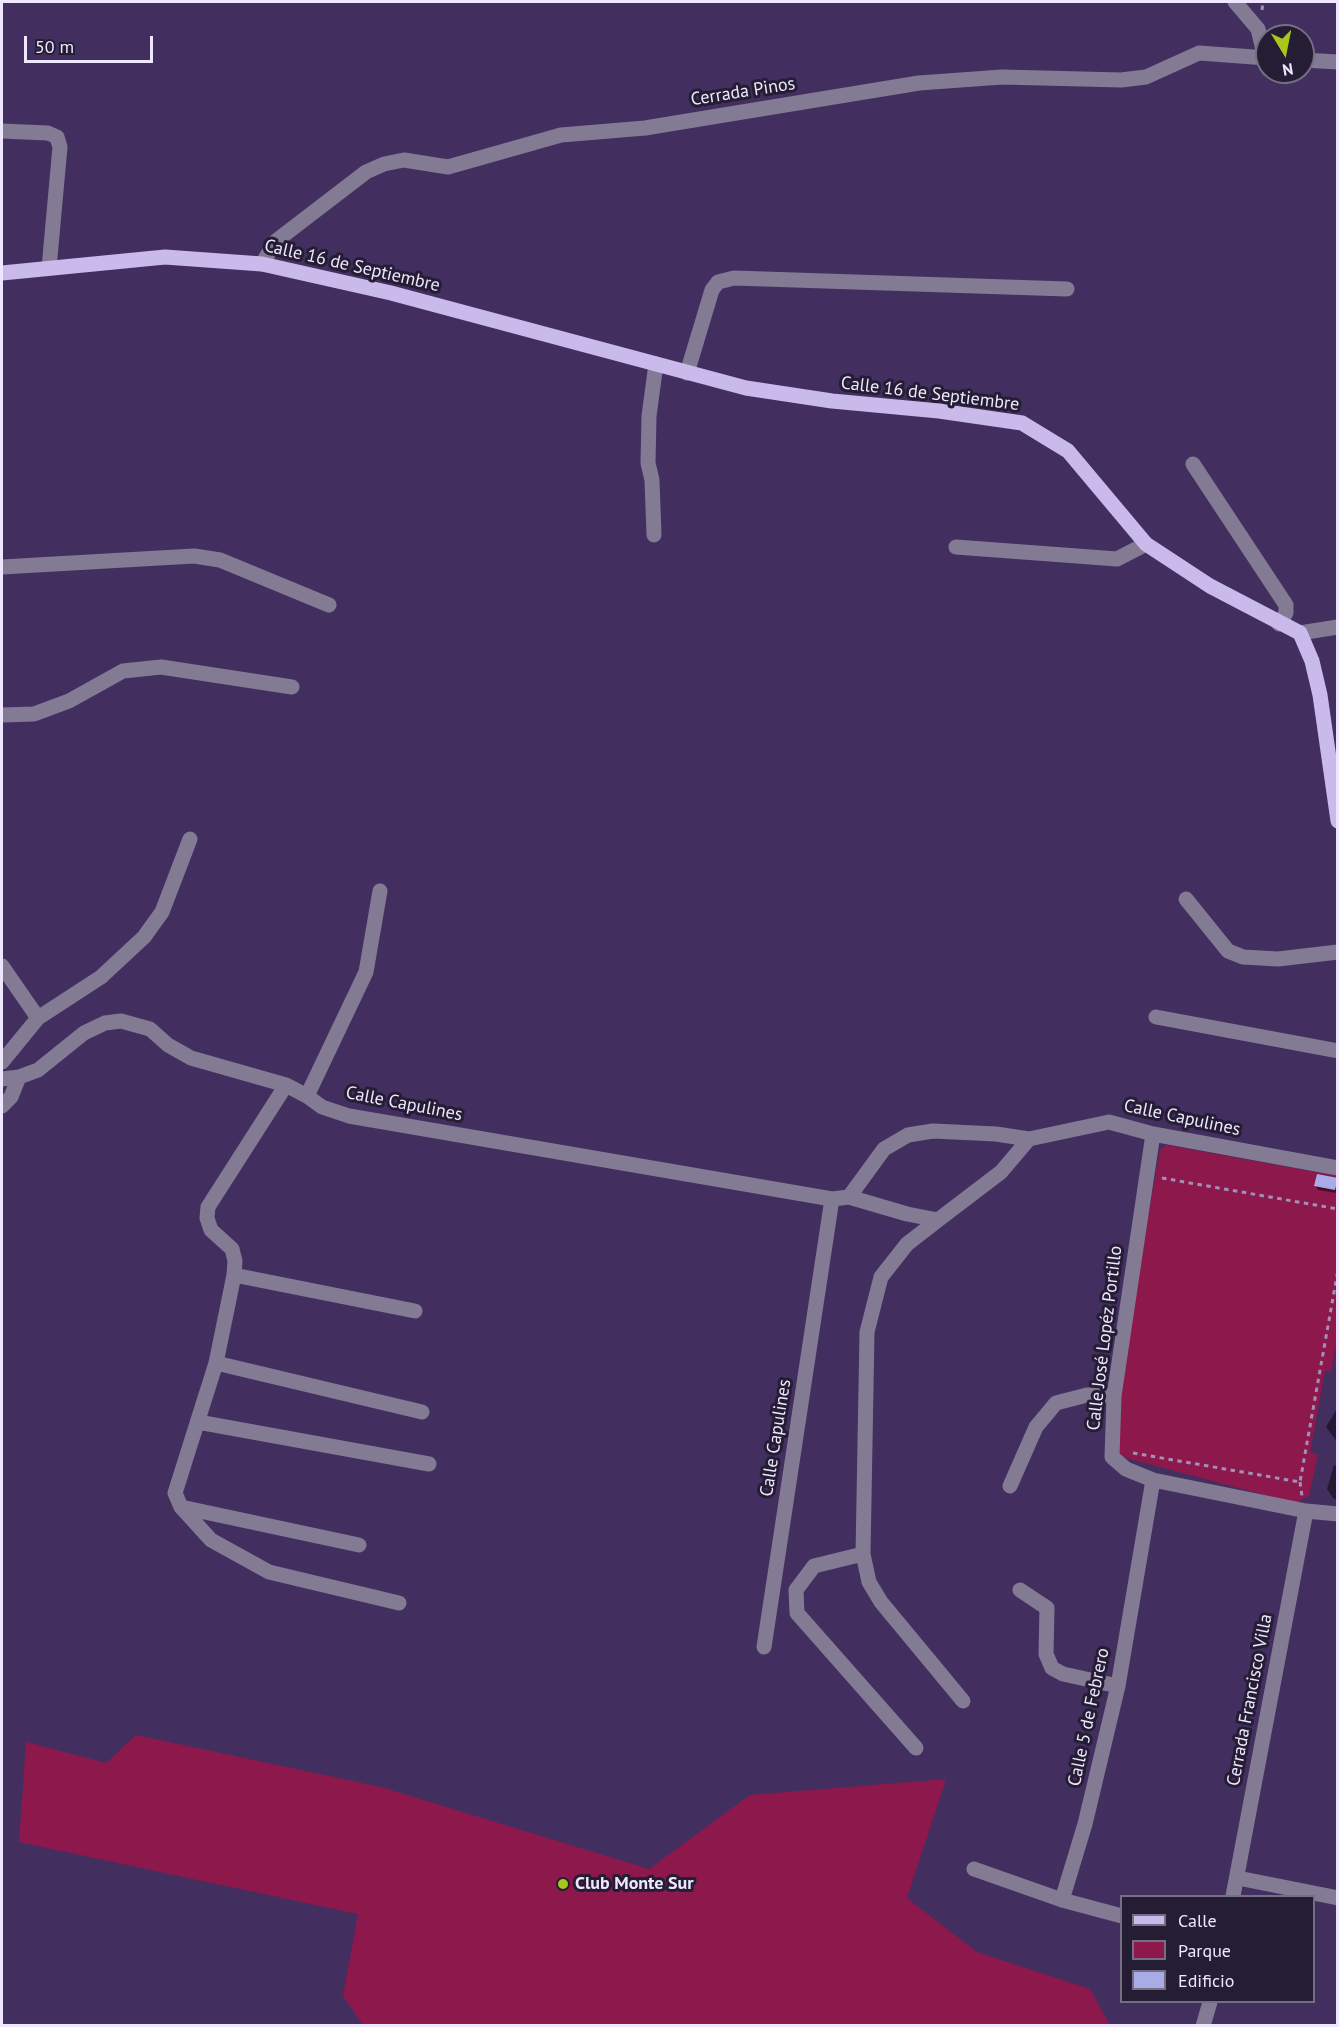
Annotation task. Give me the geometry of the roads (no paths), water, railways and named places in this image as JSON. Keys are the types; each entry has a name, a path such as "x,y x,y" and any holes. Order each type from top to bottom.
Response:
{"main road":[{"name":"Calle 16 de Septiembre","path":"2,273 165,257 262,264 391,293 746,388 832,401 939,411 1022,423 1068,451 1146,544 1210,586 1300,633"},
{"path":"1300,633 1312,661 1320,695 1338,821"}],"street":[{"path":"1235,2 1255,25"},
{"name":"Cerrada Pinos","path":"262,264 276,241 366,172 384,164 404,160 448,167 561,135 645,129 919,83 1002,77 1121,80 1146,77 1199,53 1255,57"},
{"path":"1315,61 1338,62"},
{"path":"2,131 48,134 57,137 60,147 49,268"},
{"path":"687,373 712,290 718,282 734,278 1067,289"},
{"path":"654,535 652,480 648,464 649,416 656,364"},
{"path":"1193,464 1286,605 1286,613 1279,624"},
{"path":"956,548 1117,559 1146,544"},
{"path":"2,567 194,556 220,560 329,605"},
{"path":"1300,633 1338,627"},
{"path":"2,715 34,714 69,701 123,670 161,667 292,687"},
{"path":"2,1062 38,1018 101,977 144,937 162,912 190,839"},
{"path":"307,1095 355,1000 366,972 380,891"},
{"path":"1186,898 1228,951 1243,957 1278,959 1338,952"},
{"path":"2,966 38,1018"},
{"path":"1156,1017 1338,1051"},
{"name":"Calle Capulines","path":"2,1079 19,1077 38,1070 84,1033 105,1023 121,1021 150,1029 168,1045 191,1058 286,1085 307,1095 322,1107 349,1116 832,1199 849,1197 876,1157 908,1135 943,1132 996,1134 1029,1139 1109,1122 1153,1134 1338,1168"},
{"path":"2,1106 11,1097 19,1077"},
{"path":"286,1085 208,1207 207,1218 211,1230 232,1249 235,1261 234,1275 216,1363 175,1493 181,1508 211,1540 269,1572 399,1603"},
{"name":"Calle José Lopéz Portillo","path":"1153,1134 1114,1396 1112,1456 1126,1469 1153,1480 1306,1511 1338,1514"},
{"path":"963,1701 880,1602 869,1582 863,1554 867,1332 881,1277 907,1244 1002,1172 1029,1139"},
{"path":"849,1197 907,1215 938,1220"},
{"name":"Calle Capulines","path":"764,1647 832,1199"},
{"path":"234,1275 415,1311"},
{"path":"216,1363 422,1412"},
{"path":"1010,1486 1036,1427 1056,1403 1087,1395 1114,1396"},
{"path":"198,1422 429,1464"},
{"name":"Calle 5 de Febrero","path":"1062,1899 1085,1824 1119,1686 1153,1480"},
{"path":"181,1508 359,1545"},
{"name":"Cerrada Francisco Villa","path":"1233,1895 1306,1511"},
{"path":"863,1554 814,1566 796,1590 798,1613 916,1748"},
{"path":"1020,1590 1047,1608 1046,1654 1052,1668 1063,1674 1119,1686"},
{"path":"974,1869 1062,1899 1120,1915"},
{"path":"1238,1878 1338,1898"},
{"path":"1203,2025 1209,2003"}],"place":[{"name":"Club Monte Sur","path":"563,1884"}]}
